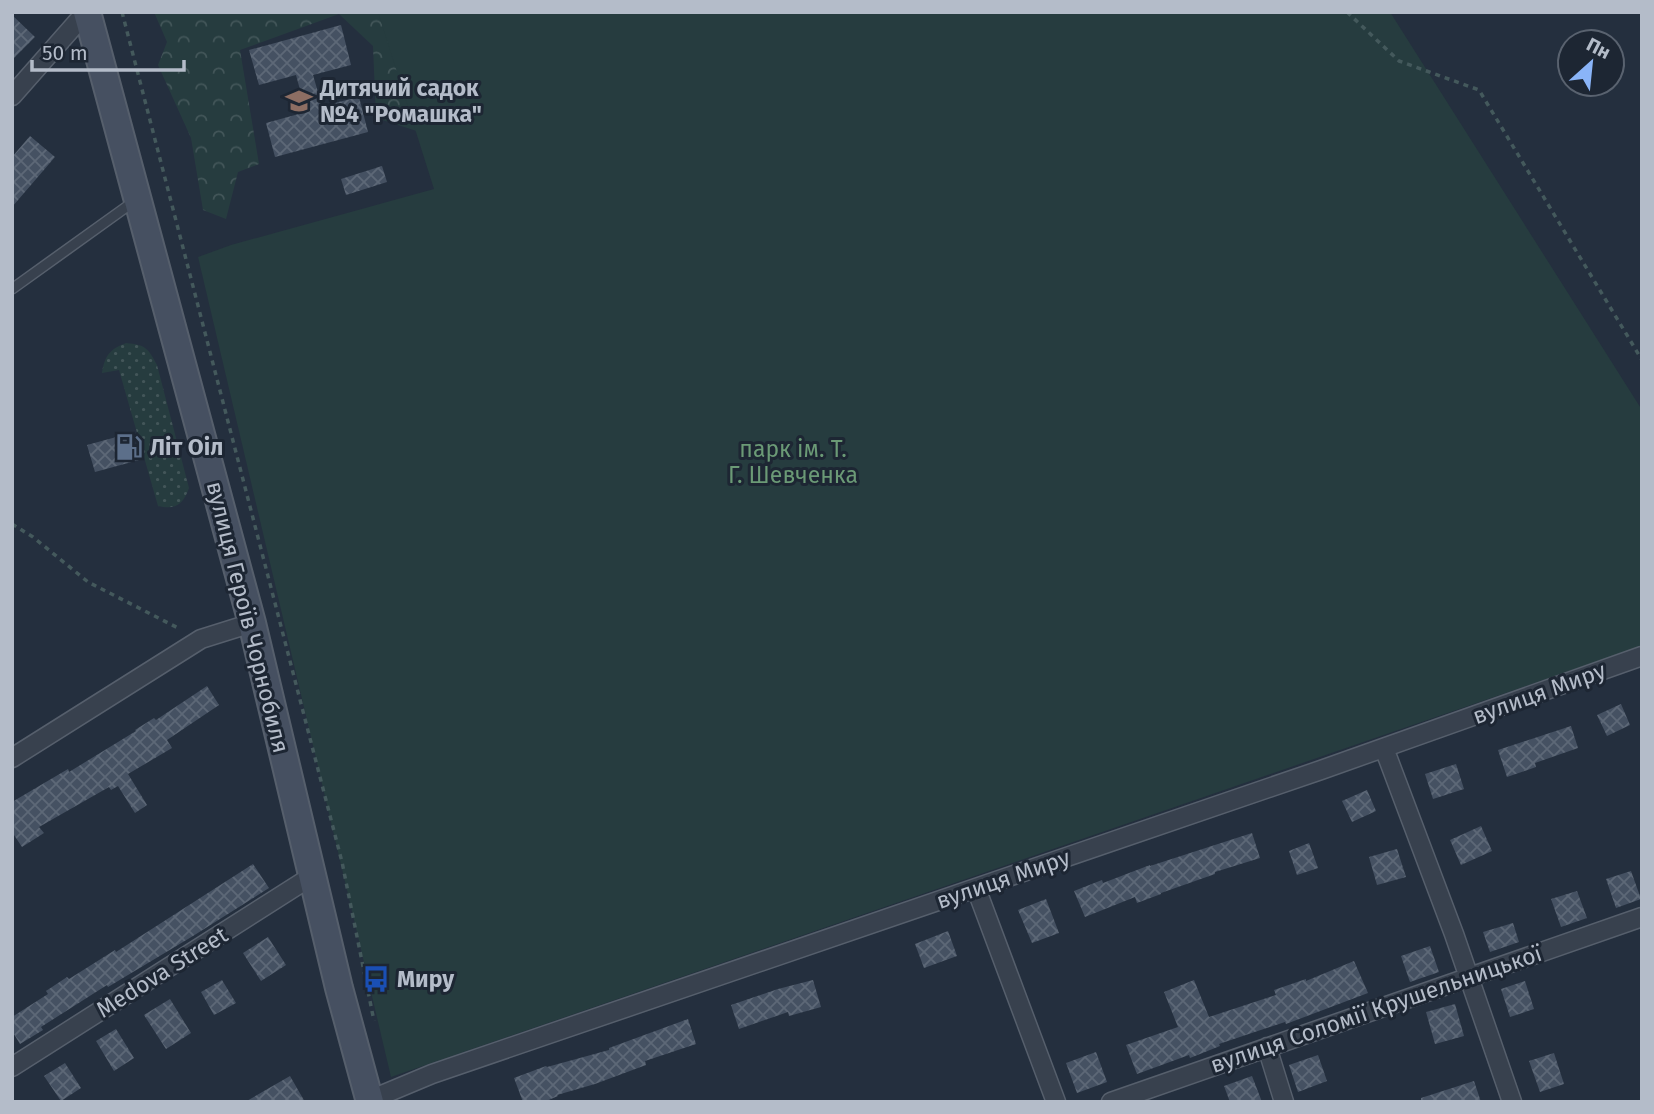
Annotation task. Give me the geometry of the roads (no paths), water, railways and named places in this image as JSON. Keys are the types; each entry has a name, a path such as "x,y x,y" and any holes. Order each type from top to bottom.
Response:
{"street":[{"path":"12,96 87,12"},
{"name":"вулиця Героїв Чорнобиля","path":"87,12 252,623 368,1101"},
{"path":"12,758 201,639 252,623"},
{"name":"вулиця Миру","path":"368,1101 432,1074 1642,656"},
{"path":"1384,747 1512,1102"},
{"name":"Medova Street","path":"12,1067 312,876"},
{"path":"976,888 1056,1102"},
{"name":"вулиця Соломії Крушельницької","path":"1111,1102 1642,917"},
{"path":"1267,1047 1284,1102"}],"lane":[{"path":"12,289 137,199"}],"place":[{"name":"Дитячий садок №4 \"Ромашка\"","path":"299,101"},
{"name":"Літ Оіл","path":"129,447"},
{"name":"Миру","path":"376,979"}],"park label":[{"name":"парк ім. Т. Г. Шевченка","path":"793,462"}]}
